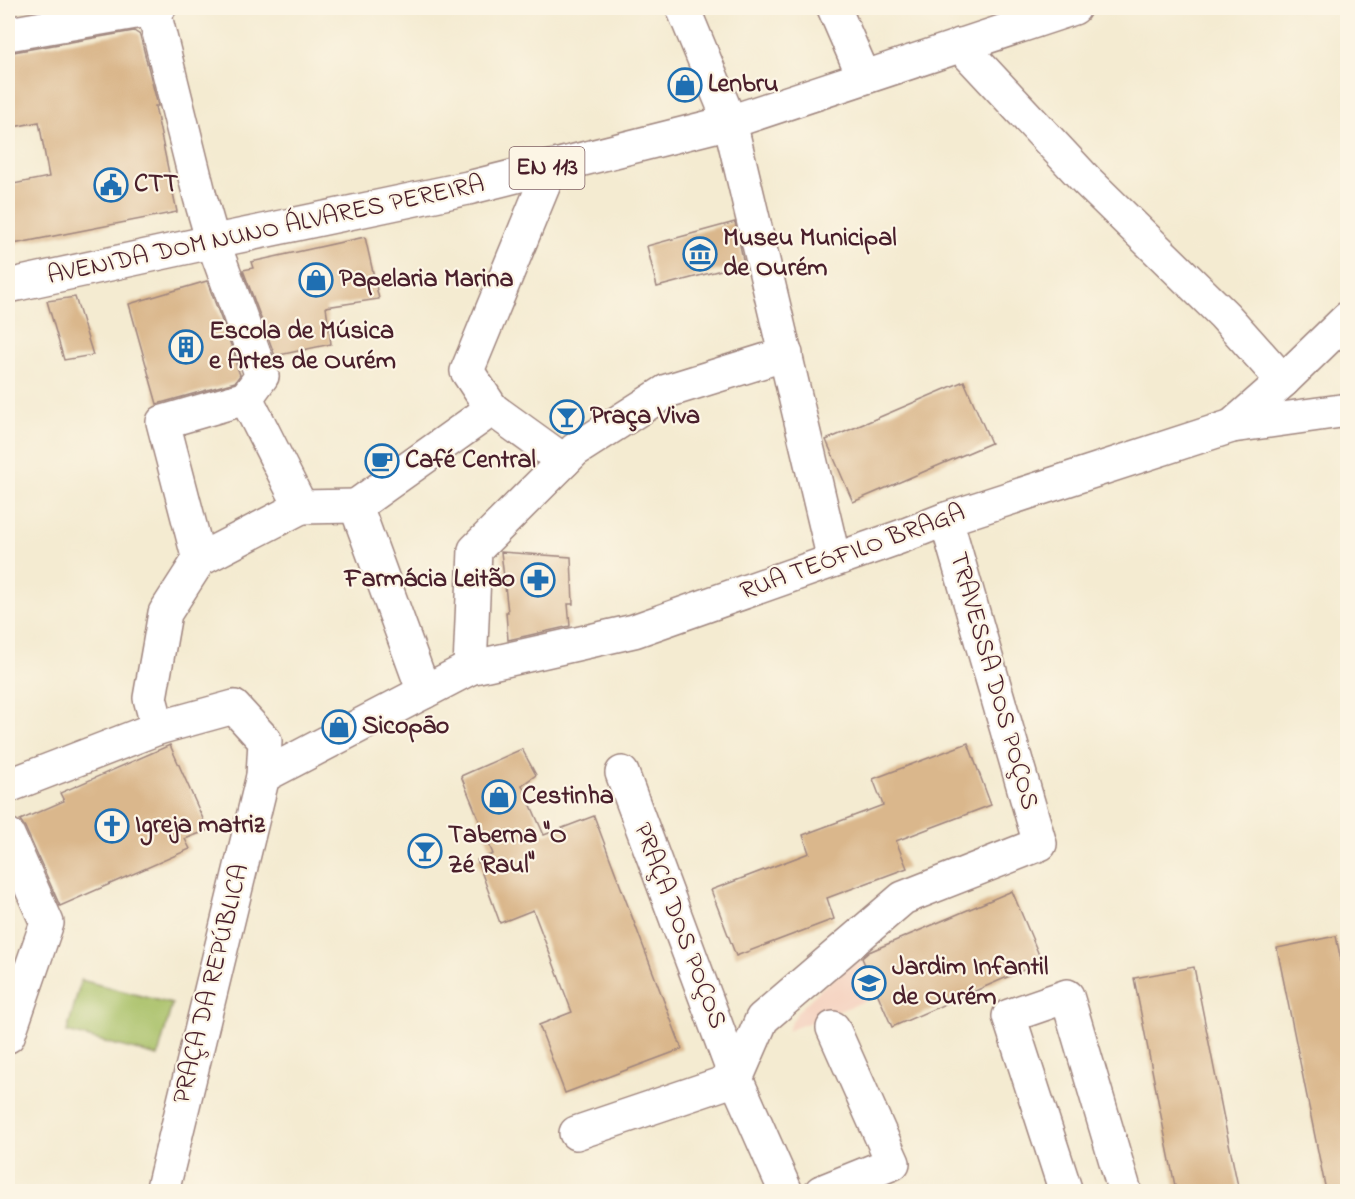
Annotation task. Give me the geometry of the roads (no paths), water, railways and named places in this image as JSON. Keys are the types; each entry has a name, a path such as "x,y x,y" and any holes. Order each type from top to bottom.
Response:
{"street":[{"path":"8,34 155,8 213,242 262,376 246,398 163,422 199,560"},
{"path":"683,8 730,122 834,560"},
{"path":"834,8 864,77"},
{"name":"AVENIDA DOM NUNO ÁLVARES PEREIRA","path":"8,286 468,188 730,122 1074,8"},
{"path":"960,45 1087,181 1224,315 1282,381"},
{"path":"551,167 467,371 492,409 564,461"},
{"path":"1232,426 1347,318"},
{"path":"470,668 475,550 575,450 667,391 786,354"},
{"path":"246,398 301,507"},
{"path":"8,786 158,728 150,698 165,613 199,560 301,507 356,506 492,409"},
{"path":"1232,426 1347,410"},
{"name":"RUA TEÓFILO BRAGA","path":"263,776 470,668 634,631 946,519 1232,426"},
{"path":"356,506 424,692"},
{"name":"TRAVESSA DOS POÇOS","path":"736,1079 762,1019 903,898 1040,844 946,519"},
{"name":"PRAÇA DA REPÚBLICA","path":"158,728 234,707 265,741 263,776 162,1191"},
{"name":"PRAÇA DOS POÇOS","path":"622,773 736,1079 786,1191"},
{"path":"8,835 47,923 8,1036"},
{"path":"1066,1191 1009,1016 1067,996 1125,1191"},
{"path":"821,1191 893,1163 833,1028"},
{"path":"576,1133 736,1079"}],"place":[{"name":"Lenbru","path":"685,85"},
{"name":"CTT","path":"111,185"},
{"name":"Museu Municipal de Ourém","path":"700,254"},
{"name":"Papelaria Marina","path":"316,280"},
{"name":"Escola de Música e Artes de Ourém","path":"186,347"},
{"name":"Praça Viva","path":"567,417"},
{"name":"Café Central","path":"382,461"},
{"name":"Farmácia Leitão","path":"538,580"},
{"name":"Sicopāo","path":"339,727"},
{"name":"Cestinha","path":"499,797"},
{"name":"Igreja matriz","path":"112,826"},
{"name":"Taberna \"O Zé Raul\"","path":"425,851"},
{"name":"Jardim Infantil de Ourém","path":"869,983"}]}
